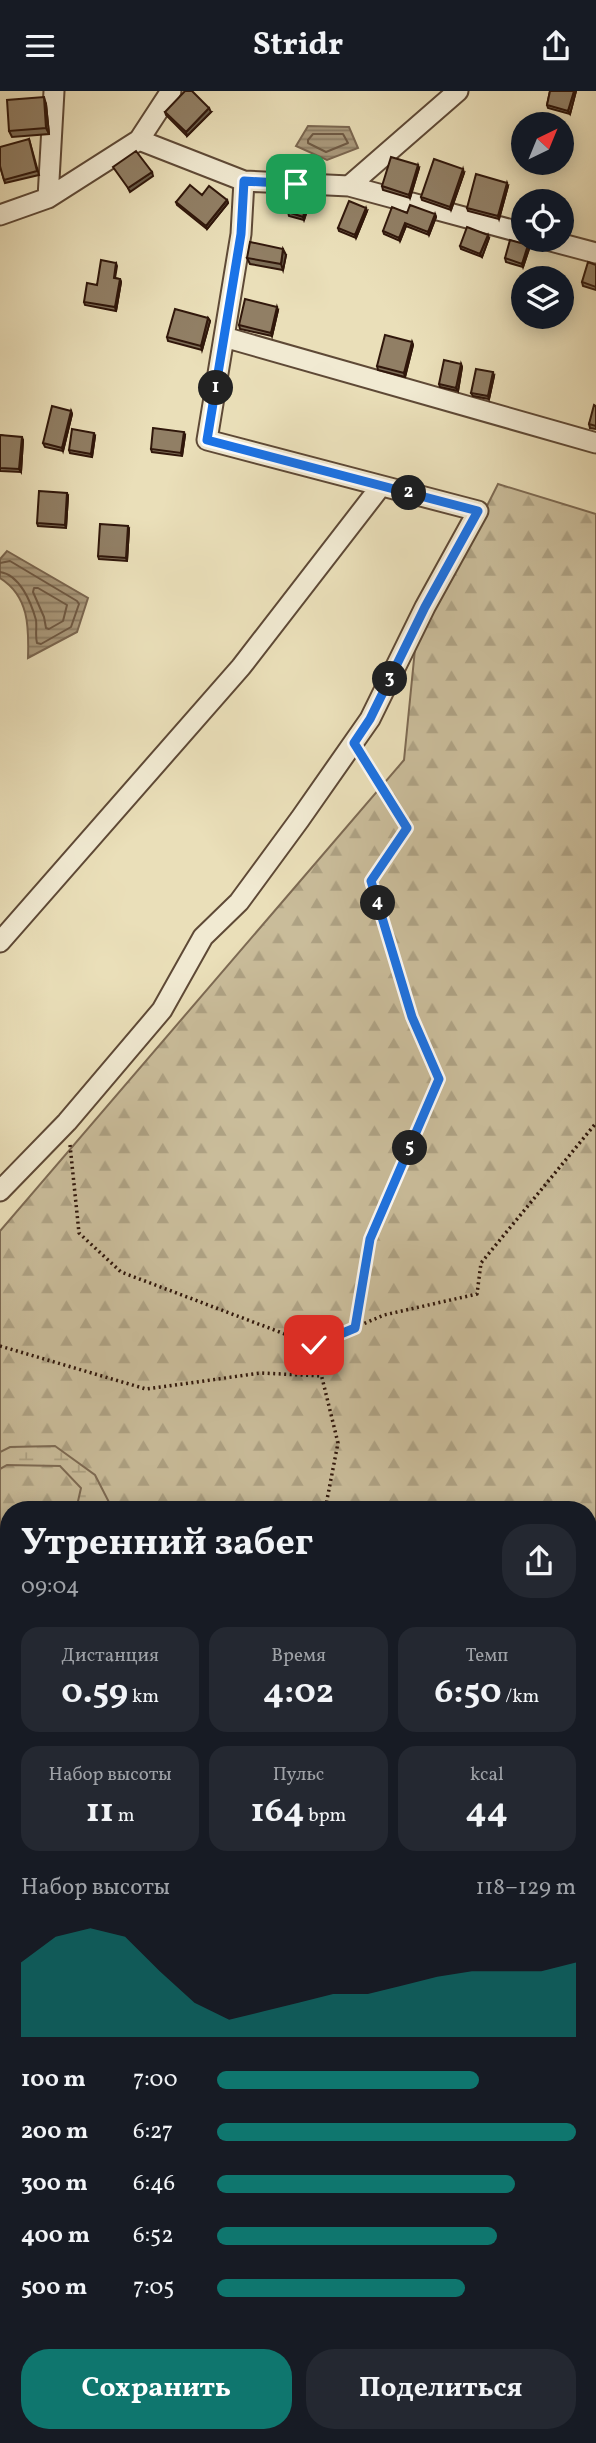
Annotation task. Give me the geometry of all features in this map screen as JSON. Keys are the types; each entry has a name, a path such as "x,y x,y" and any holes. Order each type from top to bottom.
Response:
{"street":[{"path":"48,198 54,91"},
{"path":"0,215 48,198 139,140 171,91"},
{"path":"349,187 458,91"},
{"path":"139,140 244,181 349,187 511,230"},
{"path":"0,1191 67,1122 162,1010 203,937 239,902 354,743 370,719 425,607 478,511 207,440 241,234 244,181"},
{"path":"574,247 596,253"},
{"path":"224,337 596,443"},
{"path":"0,942 241,667 381,486"}],"path":[{"path":"354,743 407,828 371,881 412,1017 439,1079 370,1239 355,1328"},
{"path":"67,1122 79,1233 121,1272 314,1345 384,1315 477,1294 481,1263 596,1123"},
{"path":"314,1345 338,1443 328,1501"},
{"path":"0,1346 146,1389 261,1373 322,1376"}],"green space":[{"path":"498,484 596,514 596,1501 0,1501 0,1231 404,760 415,649"},
{"path":"55,1446 95,1475 108,1501 78,1501 81,1488 60,1466 7,1465 0,1469 0,1452 10,1447"}],"water":[{"path":"308,126 349,127 358,148 327,160 296,146"},
{"path":"7,551 88,598 77,632 28,658 27,624 22,603 10,585 0,578 0,559"}],"building":[{"path":"185,91 192,91 209,108 186,132 165,112"},
{"path":"550,91 574,91 568,111 547,105"},
{"path":"44,97 46,128 9,131 7,100"},
{"path":"29,139 37,171 4,180 0,166 0,147"},
{"path":"136,151 152,172 128,188 113,167"},
{"path":"391,157 418,165 409,195 382,186"},
{"path":"434,159 463,169 450,207 421,197"},
{"path":"476,174 507,183 498,216 467,208"},
{"path":"190,185 202,195 209,186 227,200 206,226 176,202"},
{"path":"293,193 309,197 303,217 288,212"},
{"path":"349,201 366,208 355,235 338,228"},
{"path":"410,205 435,214 428,232 405,223 399,238 383,231 392,207 407,213"},
{"path":"467,227 488,235 480,254 460,246"},
{"path":"510,240 511,252 526,252 522,264 505,258"},
{"path":"250,242 283,249 281,264 247,258"},
{"path":"101,260 116,263 114,278 120,279 115,307 84,302 87,283 97,285"},
{"path":"588,262 596,265 596,287 582,282"},
{"path":"245,299 277,307 271,333 239,325"},
{"path":"175,309 208,318 201,346 167,337"},
{"path":"385,335 412,342 404,373 377,366"},
{"path":"444,360 461,364 456,388 439,384"},
{"path":"476,369 493,372 488,396 471,393"},
{"path":"594,405 596,406 596,426 589,424"},
{"path":"52,406 71,411 62,448 43,443"},
{"path":"153,428 184,432 181,453 151,449"},
{"path":"72,429 94,433 91,454 69,450"},
{"path":"0,435 22,437 19,469 0,468"},
{"path":"39,491 67,493 65,525 37,523"},
{"path":"100,524 128,526 126,558 98,556"}],"route":[{"path":"296,184 244,181 241,234 207,440 478,511 425,607 370,719 354,743 407,828 371,881 412,1017 439,1079 370,1239 355,1328 314,1345"}]}
